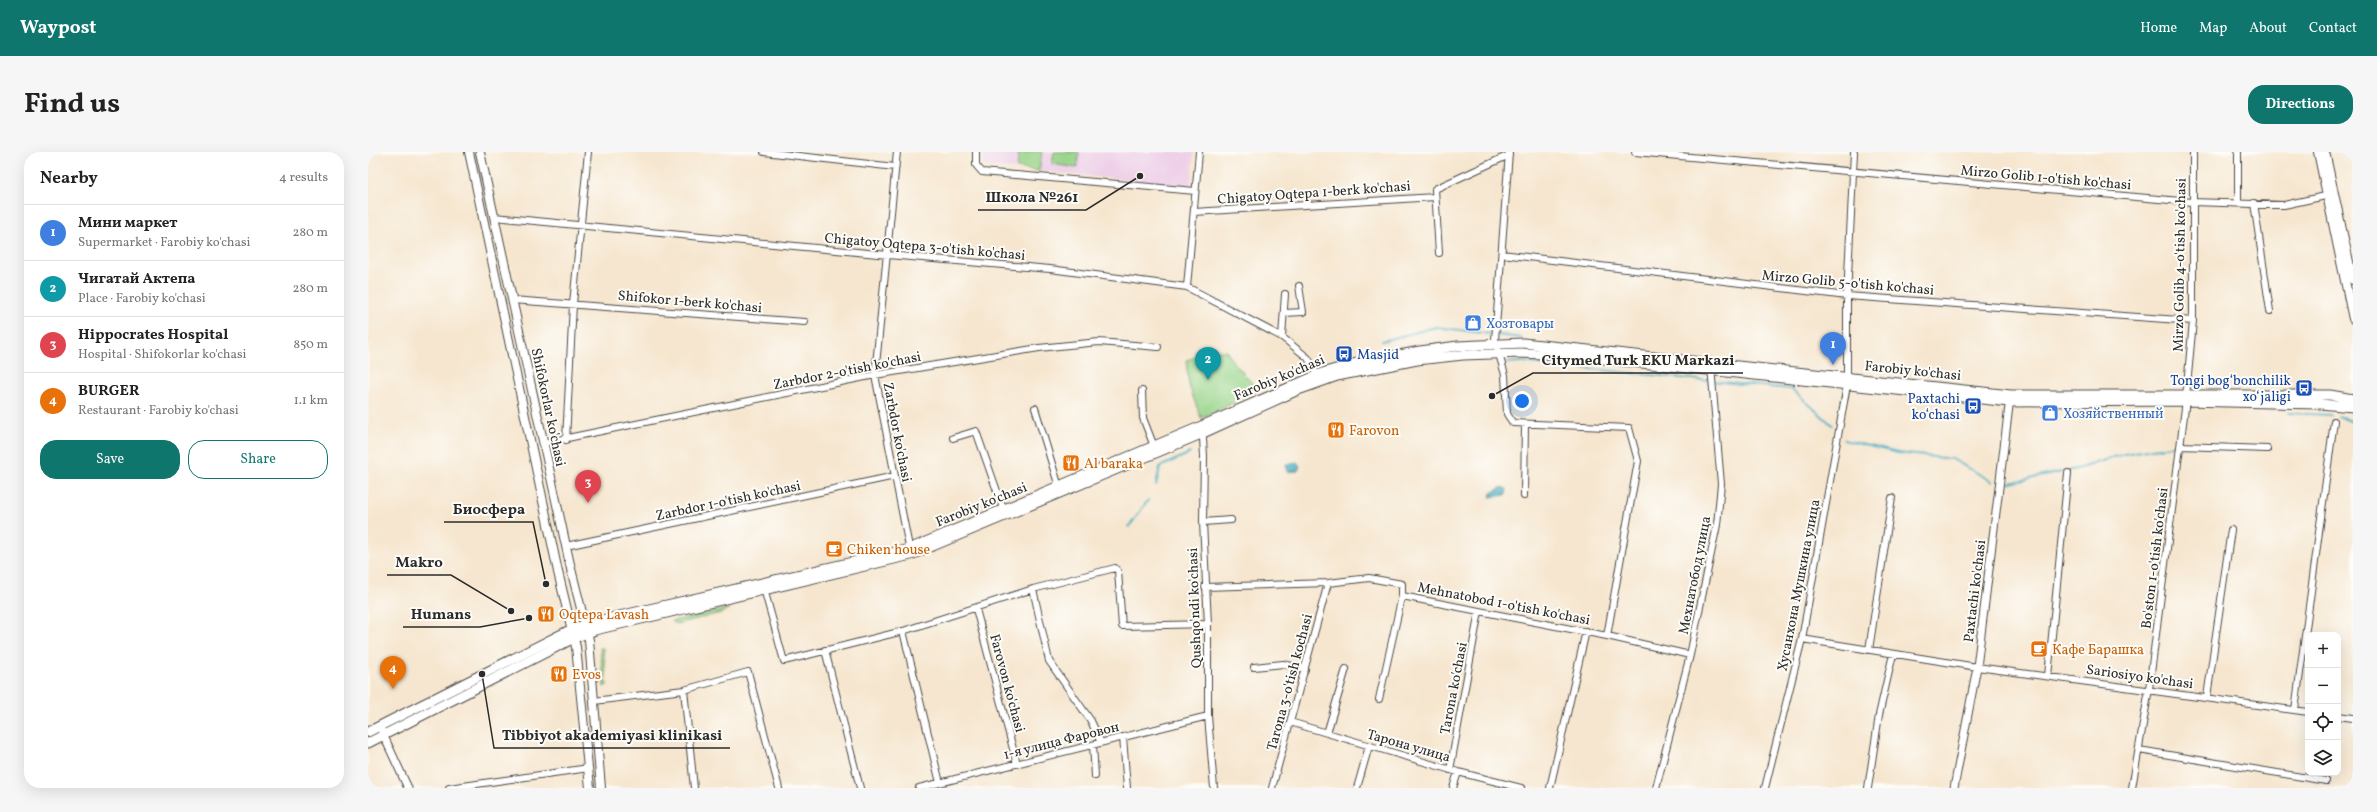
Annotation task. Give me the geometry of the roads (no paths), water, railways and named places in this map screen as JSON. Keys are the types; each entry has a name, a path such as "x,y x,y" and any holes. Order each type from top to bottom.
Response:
{"main road":[{"name":"Shifokorlar ko'chasi","path":"469,152 558,572 573,633 590,788"},
{"name":"Shifokorlar ko'chasi","path":"480,152 571,569 586,629 594,701 601,788"},
{"path":"2318,152 2353,280"},
{"path":"2325,152 2353,319"},
{"name":"Farobiy ko'chasi","path":"586,629 764,589 910,552 1005,514 1353,364 1420,351 1496,343 1580,348 1711,366 2010,399 2330,395 2353,400"},
{"name":"Farobiy ko'chasi","path":"1318,378 1417,360 1499,356 1566,355 1711,366"},
{"name":"Farobiy ko'chasi","path":"2186,398 2320,404 2353,407"},
{"name":"Farobiy ko'chasi","path":"1005,514 1059,487 1155,450"},
{"name":"Farobiy ko'chasi","path":"368,742 381,731 573,633 910,552"},
{"path":"558,572 571,569"},
{"name":"Farobiy ko'chasi","path":"368,732 381,731"}],"street":[{"path":"566,440 572,304 588,152"},
{"path":"764,152 895,167"},
{"name":"Zarbdor ko'chasi","path":"897,152 888,256 875,375 910,552"},
{"path":"976,152 976,165 982,172 1195,191"},
{"path":"1187,287 1199,152"},
{"name":"Mirzo Golib 1-o'tish ko'chasi","path":"1635,152 1852,173 2192,202 2284,205 2331,195"},
{"name":"Хусанхона Мушкина улица","path":"1765,788 1802,639 1848,381 1847,296 1854,152"},
{"name":"Mirzo Golib 4-o'tish ko'chasi","path":"2186,398 2193,321 2193,152"},
{"path":"2238,152 2238,203"},
{"path":"1439,254 1435,197 1437,187 1509,153 1496,343 1505,376 1507,414 1513,423 1630,428 1638,461 1607,636"},
{"name":"Chigatoy Oqtepa 1-berk ko'chasi","path":"1194,212 1435,197"},
{"path":"2254,203 2270,311"},
{"name":"Chigatoy Oqtepa 3-o'tish ko'chasi","path":"494,217 888,256 1050,269 1187,287 1282,337 1308,358 1318,378"},
{"name":"Mirzo Golib 5-o'tish ko'chasi","path":"1502,254 1847,296 2193,321"},
{"path":"1284,313 1303,312 1299,286"},
{"path":"1282,337 1285,294"},
{"name":"Shifokor 1-berk ko'chasi","path":"512,300 805,322"},
{"name":"Zarbdor 2-o'tish ko'chasi","path":"544,444 875,375 1081,343 1112,343 1158,347"},
{"name":"Мехнатобод улица","path":"1656,788 1690,655 1717,525 1721,484 1711,366"},
{"path":"1142,392 1143,418 1155,450"},
{"name":"Bo'ston 1-o'tish ko'chasi","path":"2132,788 2149,689 2186,398"},
{"name":"Paxtachi ko'chasi","path":"1956,788 1977,667 2010,399"},
{"path":"1034,408 1059,487"},
{"path":"2295,710 2334,421"},
{"path":"1524,496 1525,424"},
{"path":"953,438 976,431 1005,514"},
{"name":"Qushqo'ndi ko'chasi","path":"1199,431 1204,457 1203,522 1208,624 1208,716 1214,788"},
{"path":"2181,446 2267,450"},
{"path":"2048,676 2068,473"},
{"name":"Zarbdor 1-o'tish ko'chasi","path":"566,546 895,476"},
{"path":"1869,650 1892,498"},
{"path":"1203,522 1231,520"},
{"path":"2207,697 2231,530"},
{"path":"764,589 784,661 902,631 976,609 1033,589 1117,568 1122,626 1208,624"},
{"name":"Mehnatobod 1-o'tish ko'chasi","path":"1205,587 1328,583 1364,578 1380,579 1402,584 1402,596 1586,631 1690,655"},
{"name":"Tarona 3-o'tish kochasi","path":"1272,788 1328,583"},
{"path":"1033,589 1049,661 1094,725 1101,743"},
{"path":"1379,699 1402,596"},
{"name":"Farovon ko'chasi","path":"976,609 1017,764"},
{"name":"Tarona ko'chasi","path":"1450,770 1479,611"},
{"path":"902,631 944,784"},
{"path":"1550,788 1586,631"},
{"name":"Sariosiyo ko'chasi","path":"1802,639 1977,667 2149,689 2305,712"},
{"path":"825,650 860,788"},
{"path":"1868,788 1879,715 1893,654"},
{"path":"1254,667 1283,664 1304,669"},
{"path":"1327,733 1346,669"},
{"path":"594,701 684,690 748,672 779,788"},
{"path":"684,690 694,788"},
{"name":"1-я улица Фаровон","path":"919,788 944,784 1208,716"},
{"path":"2341,716 2353,718"},
{"name":"Тарона улица","path":"1290,722 1450,770 1521,788"},
{"path":"381,731 408,788"},
{"path":"1123,737 1127,788"},
{"path":"1093,745 1095,776"},
{"path":"1356,788 1369,746"},
{"path":"2139,750 2326,781"},
{"path":"449,788 492,785 589,768"},
{"path":"1453,788 1458,772"}],"water":[{"path":"1297,462 1300,466 1298,471 1287,472 1286,464"},
{"path":"1502,487 1507,489 1506,495 1490,497 1491,493"}],"waterway":[{"path":"1382,341 1436,327 1521,338"},
{"path":"1506,363 1521,362 1792,389 1832,425"},
{"path":"2288,413 2331,415"},
{"path":"2338,416 2353,422"},
{"path":"1844,440 1898,453 1952,459 1993,482"},
{"path":"2010,483 2080,468 2124,454 2175,445"},
{"path":"1156,485 1160,467 1190,453"},
{"path":"1129,527 1148,500"}],"place":[{"name":"Школа №261","path":"1140,176"},
{"name":"Хозтовары","path":"1473,323"},
{"name":"Masjid","path":"1344,354"},
{"name":"Мини маркет","path":"1833,365"},
{"name":"Чигатай Актепа","path":"1208,380"},
{"name":"Tongi bog‘bonchilik xo‘jaligi","path":"2304,388"},
{"name":"Citymed Turk EKU Markazi","path":"1492,396"},
{"name":"Paxtachi koʻchasi","path":"1973,406"},
{"name":"Хозяйственный","path":"2050,413"},
{"name":"Farovon","path":"1336,430"},
{"name":"Al baraka","path":"1071,463"},
{"name":"Hippocrates Hospital","path":"588,503"},
{"name":"Chiken house","path":"834,549"},
{"name":"Биосфера","path":"546,584"},
{"name":"Makro","path":"511,611"},
{"name":"Oqtepa Lavash","path":"546,614"},
{"name":"Humans","path":"529,618"},
{"name":"Кафе Барашка","path":"2039,649"},
{"name":"Tibbiyot akademiyasi klinikasi","path":"482,674"},
{"name":"Evos","path":"559,674"},
{"name":"BURGER","path":"393,689"}]}
